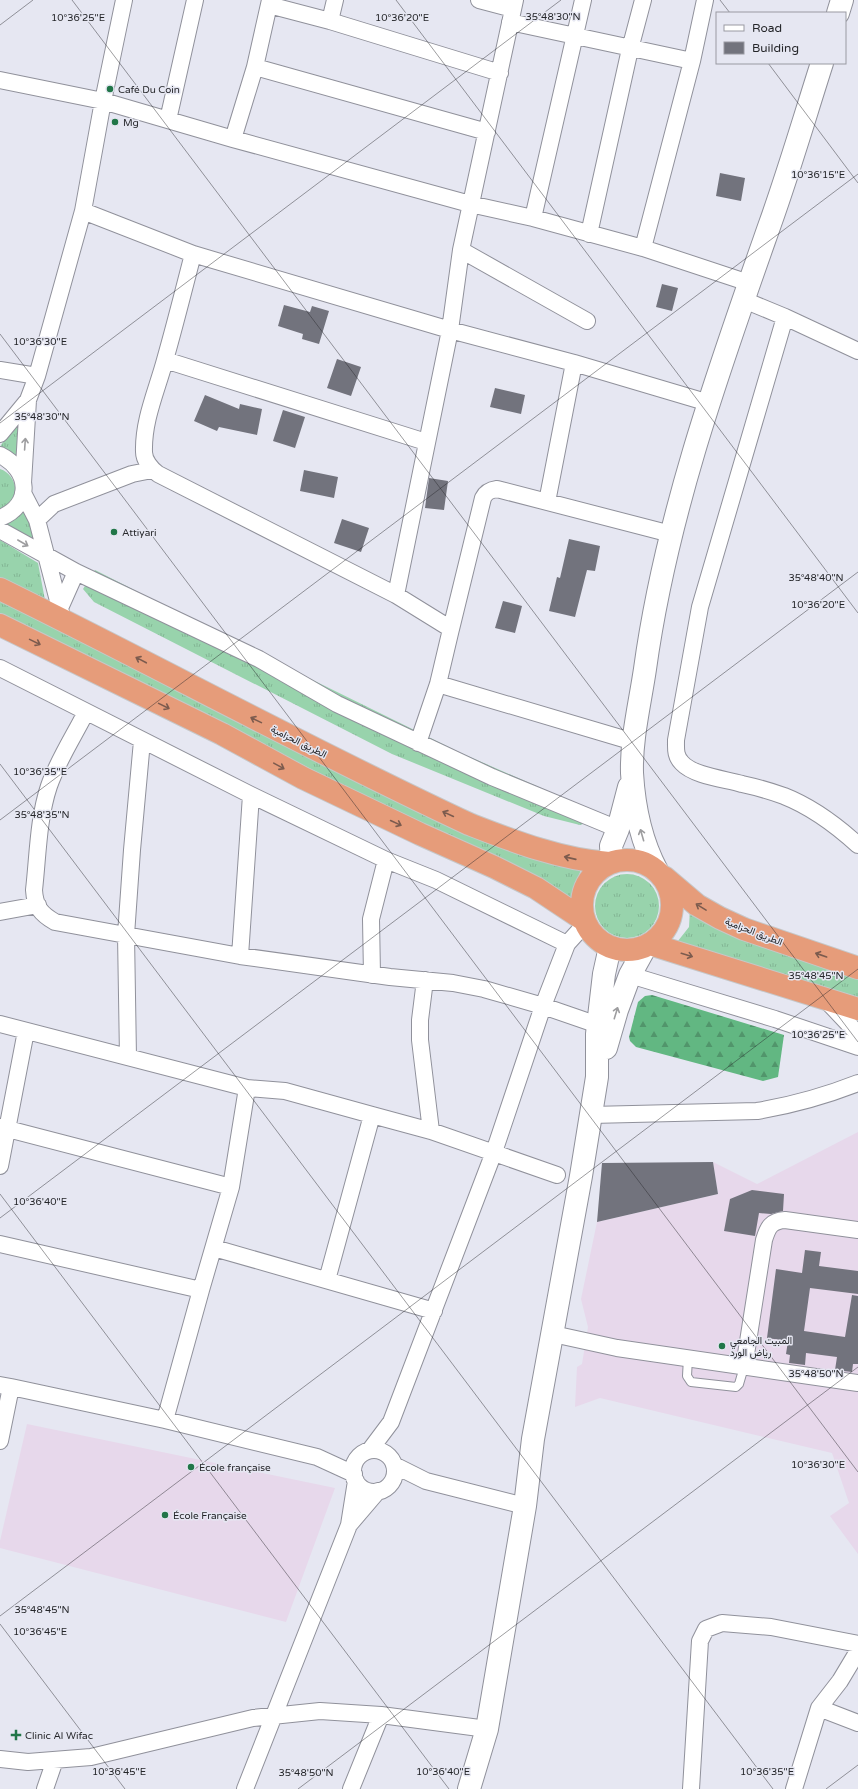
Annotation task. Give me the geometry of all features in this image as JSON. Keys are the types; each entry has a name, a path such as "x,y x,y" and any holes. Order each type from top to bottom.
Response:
{"highway":[{"name":"الطريق الحزامية","path":"0,589 61,614 231,707 469,824 502,837 569,858 610,863 621,860 640,862 659,872 696,904 720,918 744,929 858,968"},
{"path":"0,624 222,734 302,778 536,888 585,921"},
{"path":"610,863 597,870 583,893 582,906 585,921 590,932 599,941 610,947 628,950 648,945 660,935 668,924 672,912 672,898 659,872"},
{"path":"648,945 858,1009"}],"main road":[{"path":"838,12 842,0"},
{"path":"610,863 611,846 618,829 632,772 634,742 649,641 663,566 671,534 709,403 774,214 822,64"},
{"path":"632,772 637,817 647,853 659,872"},
{"path":"597,1077 617,1010 630,976 648,945"},
{"path":"469,1789 487,1729 525,1506 533,1439 591,1116 597,1077 598,1025 604,974 610,947"}],"street":[{"path":"0,518 8,515 18,506 23,488 28,400 37,376 83,211 103,101 124,0"},
{"path":"168,120 195,0"},
{"path":"330,21 335,0"},
{"path":"479,0 513,10 575,36 630,49 692,61"},
{"path":"533,218 583,0"},
{"path":"589,234 630,49 643,0"},
{"path":"643,248 692,61 705,0"},
{"path":"233,139 255,67 269,2 500,73"},
{"path":"396,595 450,330 461,250 470,204 513,10"},
{"path":"255,67 487,132"},
{"path":"0,80 103,101 233,139 470,204 533,218 643,248 746,292 785,317 858,351"},
{"path":"83,211 193,254 450,330 574,363 709,403"},
{"path":"461,250 587,321"},
{"path":"193,254 165,360 149,408 144,454 152,470 196,495 396,595 451,629"},
{"path":"785,317 700,607 676,740 676,754 682,763 696,772 784,796 817,813 841,829 858,845"},
{"path":"165,360 426,442"},
{"path":"546,502 574,363"},
{"path":"0,370 37,376"},
{"path":"0,434 28,400"},
{"path":"0,454 10,460 19,470 23,488 37,520 61,614"},
{"path":"37,520 54,504 132,474 152,470"},
{"path":"418,743 438,684 486,494 492,489 497,489 671,534"},
{"path":"0,530 76,572 259,659 336,704 492,778 618,829"},
{"path":"61,614 76,572"},
{"path":"0,668 251,795 386,860 436,880 567,944"},
{"path":"438,684 634,742"},
{"path":"86,712 49,785 43,807 34,890 35,898 44,915 55,922 240,956 372,975 454,983 484,989 542,1006 598,1025"},
{"path":"128,1057 126,935 142,741"},
{"path":"240,956 251,795"},
{"path":"372,975 372,919 386,860"},
{"path":"0,912 38,905"},
{"path":"245,1789 349,1525 355,1477 353,1468 391,1422 494,1152 542,1006 567,944 585,921"},
{"path":"630,976 775,1019 858,1047"},
{"path":"425,980 420,1020 420,1040 431,1131"},
{"path":"824,998 858,1034"},
{"path":"0,1024 247,1088 285,1091 431,1131 557,1175"},
{"path":"0,1166 4,1128 26,1031"},
{"path":"591,1116 757,1111 783,1107 817,1098 858,1082"},
{"path":"165,1420 231,1187 247,1088"},
{"path":"327,1280 372,1115"},
{"path":"4,1128 231,1187"},
{"path":"744,1367 764,1240 768,1228 775,1221 785,1220 858,1230"},
{"path":"0,1244 201,1290"},
{"path":"214,1248 434,1311"},
{"path":"553,1334 617,1348 858,1384"},
{"path":"0,1441 6,1386 165,1420 317,1457 355,1477 365,1490 426,1481"},
{"path":"349,1525 384,1488 395,1472 391,1460 391,1422"},
{"path":"317,1457 364,1454 383,1451 391,1460 426,1481 525,1506"},
{"path":"690,1789 700,1640 706,1629 722,1623 771,1627 858,1644"},
{"path":"800,1785 819,1708 840,1681 858,1651"},
{"path":"819,1708 858,1723"},
{"path":"0,1759 28,1762 91,1757 253,1718 320,1711 381,1714 487,1729"},
{"path":"351,1789 381,1714"},
{"path":"45,1789 55,1760"}],"lane":[{"path":"688,1358 686,1376 691,1382 736,1387 739,1384 744,1367"}],"shaded area":[{"name":"المبيت الجامعي رياض الورد","path":"858,1132 858,1554 830,1516 849,1503 832,1453 600,1398 575,1407 577,1367 582,1364 588,1327 581,1299 597,1222 718,1194 713,1162 757,1184"},
{"name":"École Française","path":"27,1424 335,1488 286,1622 0,1548 0,1541"}],"green space":[{"path":"20,413 18,465 0,454 0,447"},
{"path":"0,469 5,471 12,478 15,492 11,502 0,512"},
{"path":"21,501 37,544 0,522"},
{"path":"0,540 38,563 45,600 0,578"},
{"path":"95,570 264,656 461,753 605,816 580,825 544,816 392,754 94,602 83,589"},
{"path":"0,600 581,869 571,901 0,613"},
{"path":"627,874 645,880 653,888 659,906 653,924 645,932 627,938 609,932 601,924 595,906 601,888 609,880"},
{"path":"690,909 858,974 858,997 765,969 674,946 689,927"},
{"path":"652,995 784,1035 778,1077 763,1081 636,1047 630,1041 629,1037 638,1002 645,996"}],"building":[{"path":"720,173 745,178 741,201 716,196"},
{"path":"662,284 678,288 672,311 656,307"},
{"path":"284,305 310,312 312,306 329,311 319,344 302,339 303,334 278,326"},
{"path":"337,359 361,367 351,396 327,388"},
{"path":"495,388 525,395 521,414 490,407"},
{"path":"205,395 239,409 240,404 262,409 257,435 219,427 217,431 194,421"},
{"path":"283,410 305,417 295,448 273,441"},
{"path":"304,470 338,477 334,498 300,491"},
{"path":"429,478 448,481 444,510 425,508"},
{"path":"342,519 369,528 361,552 334,543"},
{"path":"569,539 600,546 595,571 587,570 575,617 549,611 557,577 560,578"},
{"path":"503,601 522,606 515,633 495,628"},
{"path":"713,1162 718,1194 597,1222 602,1163"},
{"path":"752,1190 784,1194 783,1211 771,1214 759,1213 755,1236 724,1231 730,1199"},
{"path":"805,1250 821,1252 819,1266 858,1271 858,1294 810,1288 804,1331 845,1337 852,1295 858,1296 858,1364 853,1364 852,1372 835,1370 837,1357 806,1353 805,1365 789,1363 790,1355 786,1354 788,1341 767,1338 776,1269 802,1273"}],"place":[{"name":"Café Du Coin","path":"110,89"},
{"name":"Mg","path":"115,122"},
{"name":"Attiyari","path":"114,532"},
{"name":"المبيت الجامعي رياض الورد","path":"722,1346"},
{"name":"École française","path":"191,1467"},
{"name":"École Française","path":"165,1515"},
{"name":"Clinic Al Wifac","path":"16,1735"}]}
